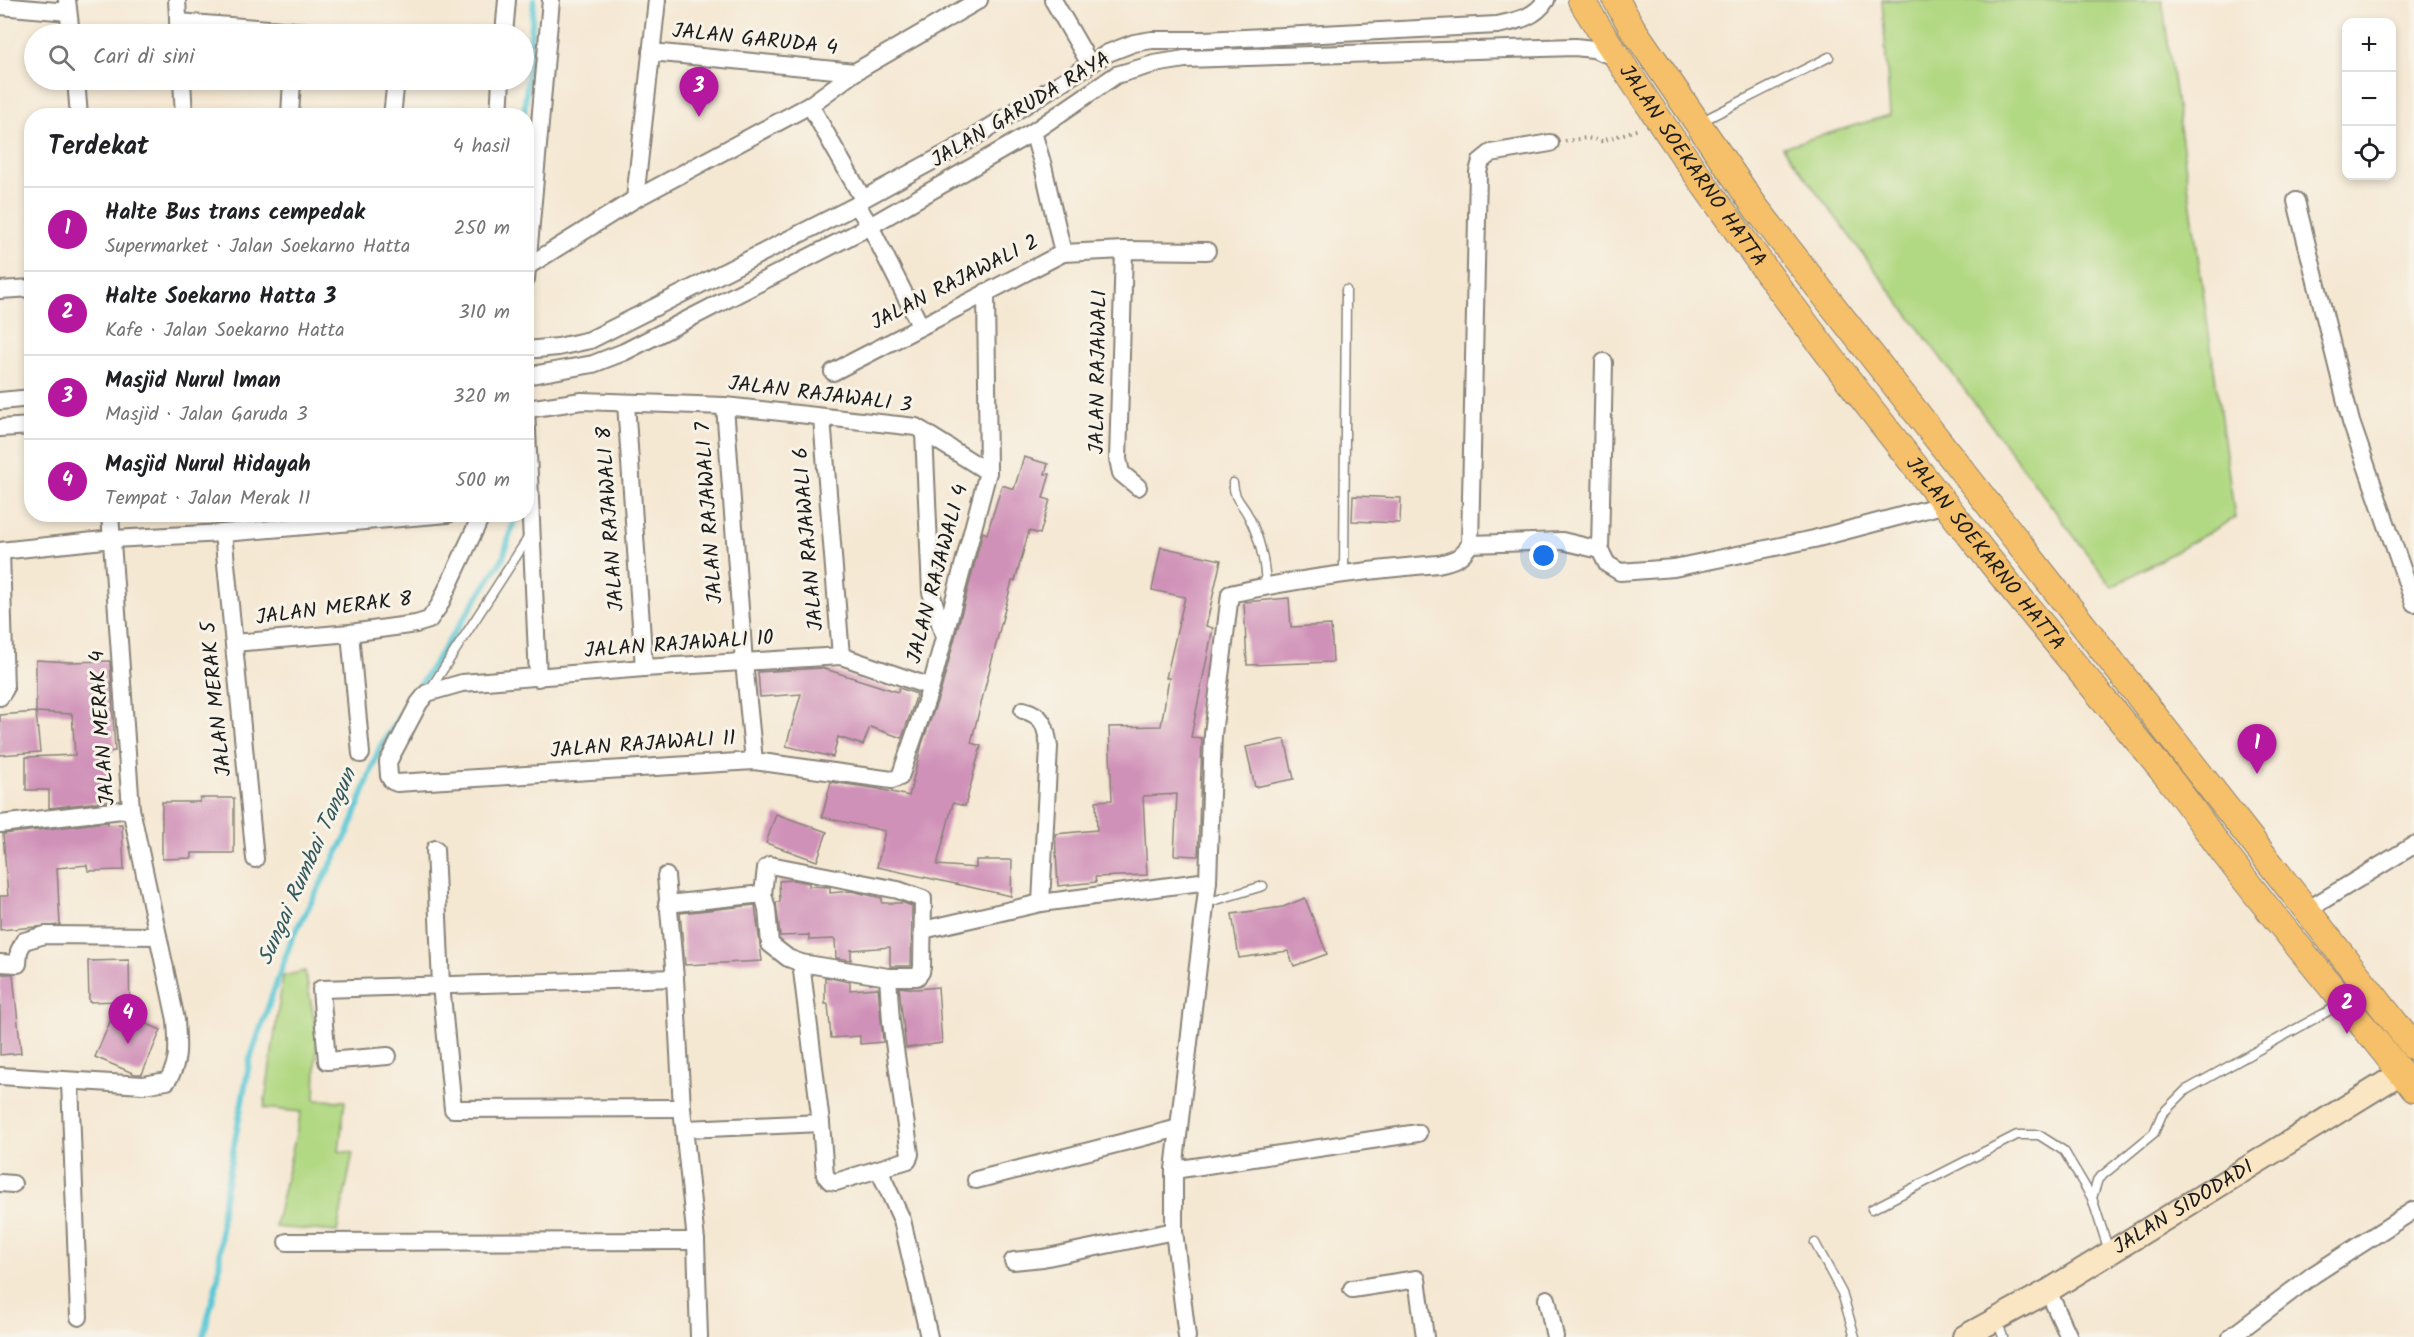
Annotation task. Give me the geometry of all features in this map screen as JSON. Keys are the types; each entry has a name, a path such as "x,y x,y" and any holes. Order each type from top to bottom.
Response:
{"main road":[{"name":"JALAN SOEKARNO HATTA","path":"1581,0 1617,58 1764,270 1838,367 1946,504 2169,778 2229,859 2408,1081"},
{"name":"JALAN SOEKARNO HATTA","path":"1616,0 1696,123 1756,208 2034,565 2413,1044"},
{"path":"1838,367 1865,347"}],"street":[{"path":"177,0 178,24"},
{"path":"505,24 507,0"},
{"path":"534,193 551,0"},
{"path":"635,199 657,0"},
{"path":"534,268 635,199 810,105 855,72 977,0"},
{"path":"1053,0 1090,64"},
{"name":"JALAN GARUDA RAYA","path":"534,349 590,340 860,202 960,146 1108,53 1134,43 1152,40 1204,40 1497,25 1527,17 1546,0"},
{"path":"0,6 68,6 70,24"},
{"name":"JALAN GARUDA RAYA","path":"534,375 593,364 624,352 870,226 1033,132 1116,75 1154,64 1185,59 1575,47 1593,49 1617,58"},
{"name":"JALAN GARUDA 4","path":"651,52 855,72"},
{"path":"77,90 78,108"},
{"path":"183,90 184,108"},
{"path":"290,108 291,90"},
{"path":"393,108 395,90"},
{"path":"499,108 500,90"},
{"path":"810,105 920,326"},
{"name":"JALAN RAJAWALI 2","path":"833,372 1063,253 1033,132"},
{"path":"1187,1337 1174,1231 1174,1170 1208,881 1213,734 1230,594 1344,572 1452,561 1464,554 1470,544 1480,161 1491,153 1550,143"},
{"path":"2296,201 2351,422 2407,557 2414,603"},
{"path":"1063,253 1124,250 1208,251"},
{"name":"JALAN RAJAWALI","path":"1124,250 1118,459 1121,473 1138,487"},
{"path":"0,290 24,288"},
{"path":"986,292 988,472"},
{"path":"1604,362 1600,550 1606,564 1620,572 1674,568 1814,539 1946,504"},
{"path":"0,401 24,399"},
{"name":"JALAN RAJAWALI 3","path":"534,407 582,401 725,406 916,427 988,472"},
{"name":"JALAN RAJAWALI 8","path":"626,403 644,668"},
{"name":"JALAN RAJAWALI 7","path":"725,406 744,662 754,760"},
{"name":"JALAN RAJAWALI 6","path":"822,418 841,656"},
{"path":"0,428 24,426"},
{"path":"924,432 931,592 944,638"},
{"name":"JALAN RAJAWALI 4","path":"931,687 988,472"},
{"name":"JALAN MERAK 4","path":"70,1082 142,1085 167,1081 175,1070 178,1055 176,1020 131,809 111,522"},
{"path":"0,697 5,689 1,551 113,539 353,522"},
{"name":"JALAN MERAK 8","path":"234,643 350,633 429,621 439,606 478,522"},
{"path":"532,522 538,678"},
{"name":"JALAN MERAK 5","path":"223,533 255,859"},
{"path":"1470,544 1562,541 1600,550"},
{"path":"930,562 938,571 948,574 961,572"},
{"path":"350,633 362,754"},
{"name":"JALAN RAJAWALI 10","path":"427,693 462,683 644,668 841,656 931,687"},
{"name":"JALAN RAJAWALI 11","path":"427,693 419,703 388,762 389,776 397,783 754,760 897,780 931,687"},
{"path":"1023,710 1035,713 1046,724 1049,747 1041,903"},
{"path":"0,824 131,809"},
{"path":"2307,910 2414,845"},
{"path":"435,849 441,985 453,1110 682,1108"},
{"path":"770,865 898,890 923,899 921,972 917,976 888,977 801,963 788,958 770,944 767,909 763,894 766,868 770,865"},
{"path":"666,876 675,978 682,1108 696,1241 699,1337"},
{"path":"923,930 1041,903 1208,881"},
{"path":"667,904 763,894"},
{"path":"0,963 18,964 19,951 24,941 45,935 158,936"},
{"path":"801,963 821,1123 825,1175 830,1181 836,1182 903,1163 908,1160 910,1154 891,1022 888,977"},
{"path":"388,1056 327,1061 321,988 675,978"},
{"path":"0,1076 70,1082 79,1317"},
{"name":"JALAN SIDODADI","path":"1964,1337 2000,1328 2048,1290 2408,1081"},
{"path":"686,1129 821,1123"},
{"path":"975,1180 1179,1128"},
{"path":"1174,1170 1418,1133"},
{"path":"879,1170 902,1220 929,1337"},
{"path":"2231,1337 2313,1275 2414,1210"},
{"path":"1013,1262 1174,1231"},
{"path":"287,1242 696,1241"},
{"path":"1352,1289 1417,1279 1425,1337"},
{"path":"2048,1290 2069,1337"},
{"path":"1547,1299 1555,1337"}],"lane":[{"path":"1696,123 1829,57"},
{"path":"1344,572 1346,290"},
{"path":"1233,483 1235,498 1248,514 1258,535 1265,565 1266,586"},
{"path":"427,693 532,532"},
{"path":"1205,903 1263,886"},
{"path":"2092,1198 2098,1179 2154,1133 2162,1114 2186,1090 2344,1003"},
{"path":"1872,1209 2017,1135 2039,1135 2064,1151 2092,1198 2110,1253"},
{"path":"1815,1243 1842,1293 1855,1337"}],"path":[{"path":"1550,143 1586,138 1602,141 1661,121"}],"green space":[{"path":"1882,0 2162,0 2235,518 2112,587 1783,147 1890,115"},
{"path":"305,971 317,1034 315,1100 345,1101 339,1151 353,1153 337,1232 275,1227 301,1112 264,1108 283,976"}],"building":[{"path":"1024,457 1048,464 1045,474 1050,474 1043,498 1050,500 1040,534 1029,531 1015,581 1012,581 971,743 981,746 965,806 953,803 937,865 976,868 976,860 1012,860 1011,896 877,867 885,831 822,817 831,782 909,796 922,744 941,690 983,532 987,534 1002,485 1014,489"},
{"path":"1353,496 1401,498 1400,523 1352,521"},
{"path":"1161,547 1221,560 1206,626 1213,628 1191,737 1202,738 1198,856 1174,855 1177,794 1143,796 1147,875 1095,877 1096,882 1058,886 1055,834 1097,830 1096,801 1112,800 1109,727 1161,726 1169,678 1166,678 1185,597 1152,590"},
{"path":"1289,598 1291,627 1331,625 1333,662 1247,665 1244,602"},
{"path":"36,660 110,661 115,751 106,752 108,801 49,808 49,790 26,790 26,757 75,755 72,714 36,712"},
{"path":"822,668 898,692 899,688 917,694 902,738 870,727 863,745 838,737 833,757 786,746 801,694 760,697 758,672"},
{"path":"36,712 40,752 0,755 0,715"},
{"path":"1285,739 1294,779 1255,787 1246,747"},
{"path":"200,798 234,798 234,853 192,853 192,858 162,859 162,802 200,802"},
{"path":"776,814 827,832 817,861 766,843"},
{"path":"108,822 108,825 122,824 124,870 88,871 87,865 57,868 60,925 0,930 0,896 8,896 3,834"},
{"path":"794,880 809,883 809,886 830,887 830,893 851,891 882,898 882,903 904,903 912,906 911,966 890,966 890,947 851,950 851,960 836,958 835,939 809,940 809,935 780,936 776,902 780,902 779,881"},
{"path":"1305,898 1327,954 1294,966 1288,951 1239,958 1232,914 1283,907"},
{"path":"755,905 762,961 685,965 680,913"},
{"path":"129,960 130,1017 161,1030 142,1074 135,1074 95,1057 119,1001 89,1002 88,961"},
{"path":"0,974 13,974 21,1053 0,1055"},
{"path":"825,977 850,982 850,990 878,988 883,1042 860,1044 860,1036 831,1038 828,1004 825,1004"},
{"path":"899,987 917,989 938,987 942,1043 906,1048"}],"waterway":[{"name":"Sungai Rumbai Tangun","path":"532,24 534,0"},
{"name":"Sungai Rumbai Tangun","path":"525,108 526,90"},
{"name":"Sungai Rumbai Tangun","path":"203,1337 219,1274 222,1210 250,1059 292,938 349,831 380,747 503,558 514,522"}],"place":[{"name":"Masjid Nurul Iman","path":"699,117"},
{"name":"Halte Bus trans cempedak","path":"2257,774"},
{"name":"Halte Soekarno Hatta 3","path":"2347,1034"},
{"name":"Masjid Nurul Hidayah","path":"128,1044"}]}
